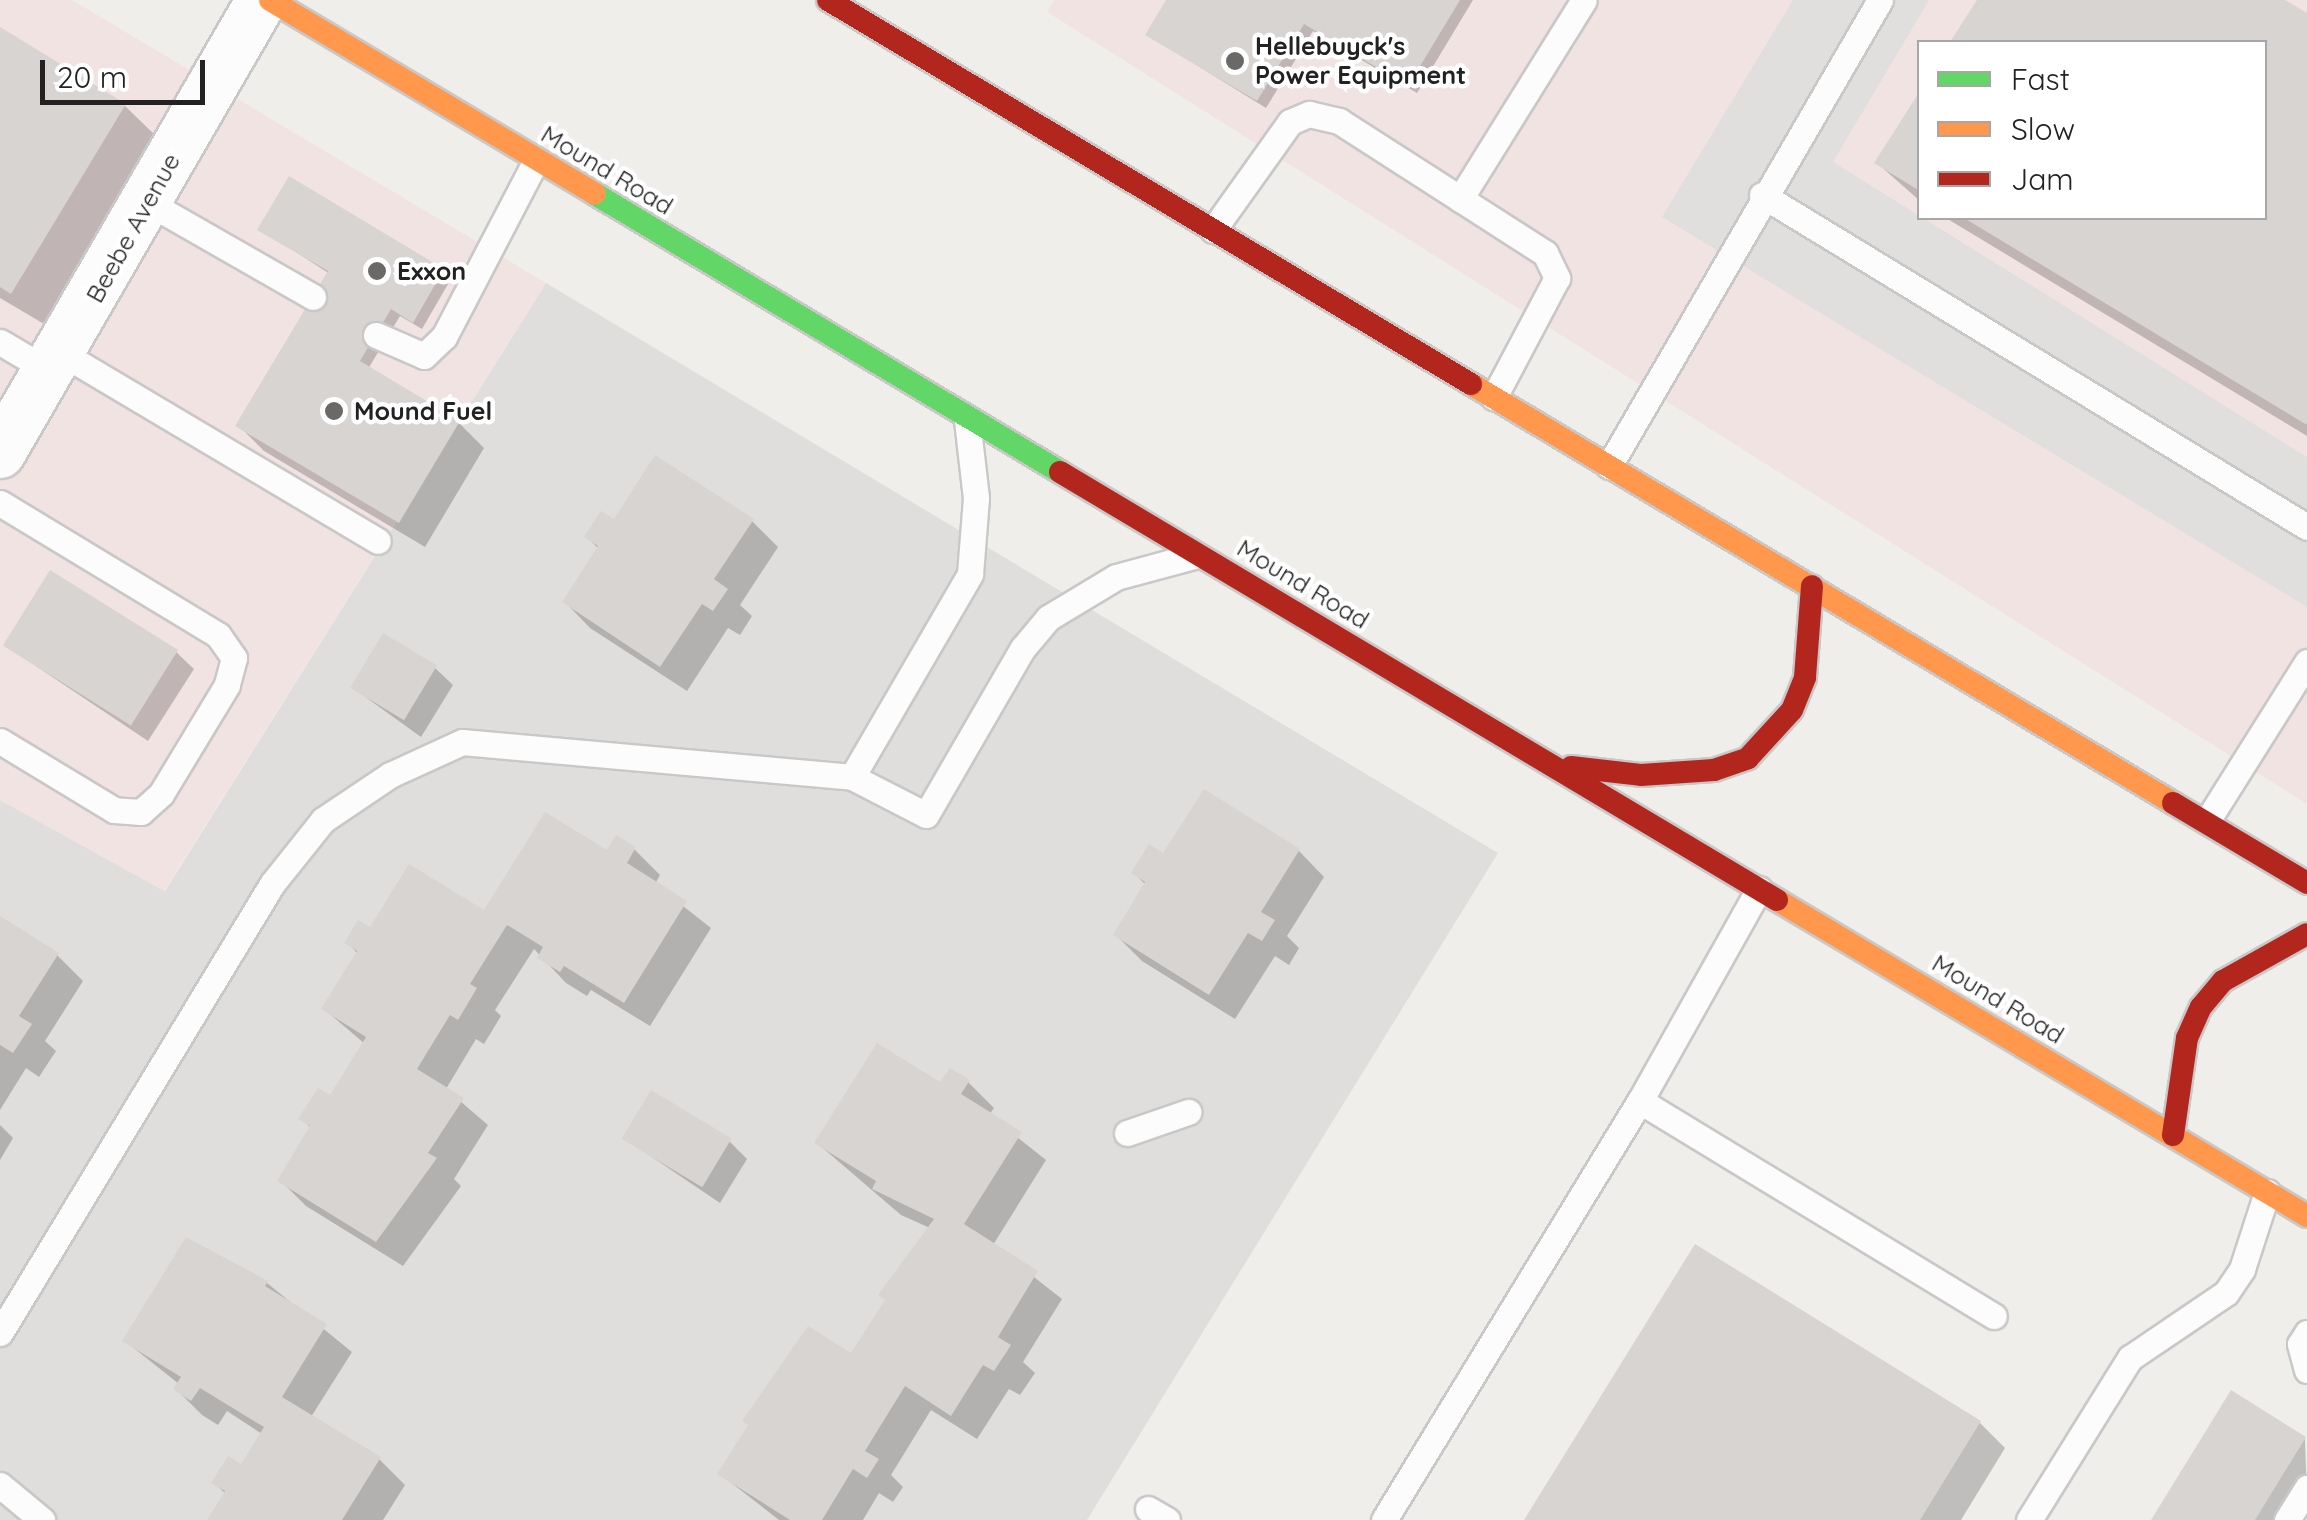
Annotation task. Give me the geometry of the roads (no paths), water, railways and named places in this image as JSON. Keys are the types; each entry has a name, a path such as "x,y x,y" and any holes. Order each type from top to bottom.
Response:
{"main road":[{"name":"Mound Road","path":"270,0 2307,1216"},
{"path":"828,0 2307,883"},
{"path":"1553,765 1642,775 1714,770 1748,758 1792,710 1805,677 1812,586"},
{"path":"2173,1136 2187,1038 2201,1007 2223,981 2307,934"}],"street":[{"name":"Beebe Avenue","path":"0,453 57,363 262,0"}],"lane":[{"path":"1460,198 1584,0"},
{"path":"1609,466 1762,196 1880,0"},
{"path":"1212,230 1270,144 1290,122 1309,114 1339,121 1545,253 1557,278 1494,397"},
{"path":"376,335 424,356 444,336 536,160"},
{"path":"1762,196 2307,527"},
{"path":"149,202 312,297"},
{"path":"0,342 57,363 378,541"},
{"path":"852,776 970,574 976,498 967,415"},
{"path":"0,502 218,635 234,658 226,685 171,778 140,812 114,810 0,741"},
{"path":"0,1334 272,884 322,820 390,775 462,742 852,776 926,816 1022,648 1048,618 1116,577 1200,554"},
{"path":"2207,821 2307,662"},
{"path":"1384,1520 1640,1101 1758,889"},
{"path":"1640,1101 1994,1316"},
{"path":"1127,1132 1188,1112"},
{"path":"2028,1520 2130,1358 2226,1293 2242,1268 2268,1192"},
{"path":"2307,1333 2300,1344 2307,1370"},
{"path":"0,1485 42,1520"},
{"path":"2287,1520 2307,1488"}],"place":[{"name":"Hellebuyck's Power Equipment","path":"1235,61"},
{"name":"Exxon","path":"377,271"},
{"name":"Mound Fuel","path":"334,411"}]}
